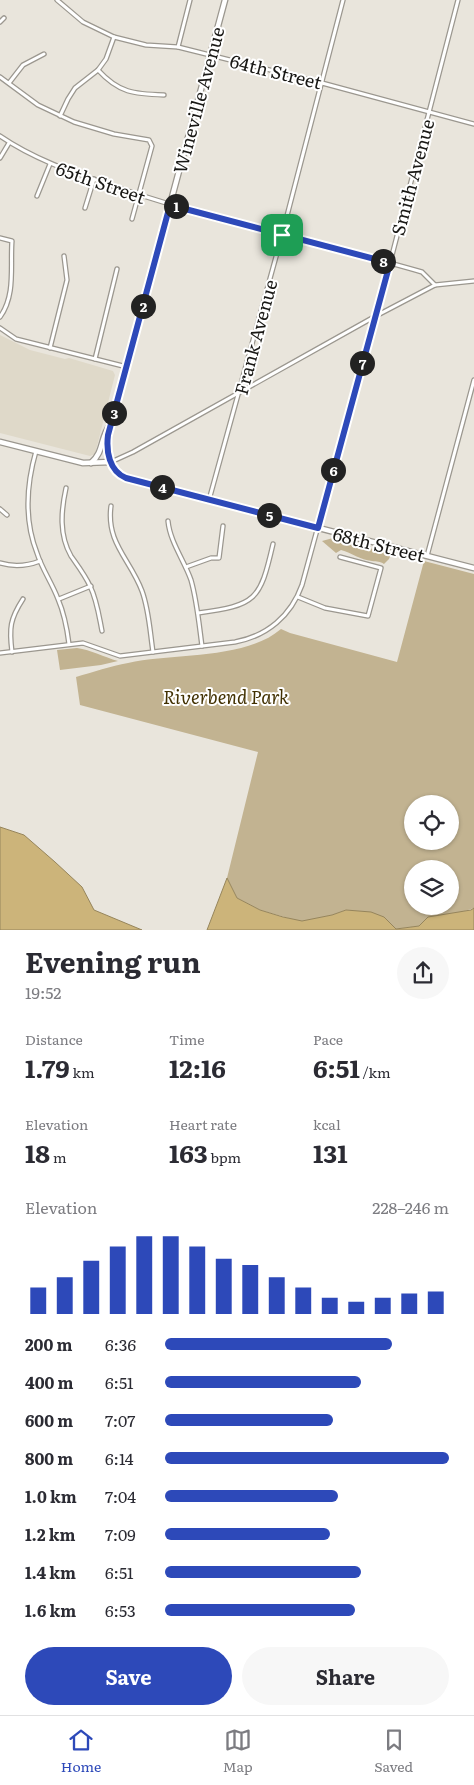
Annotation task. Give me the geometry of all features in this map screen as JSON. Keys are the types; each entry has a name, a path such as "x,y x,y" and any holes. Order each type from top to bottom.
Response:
{"street":[{"name":"64th Street","path":"57,0 83,22 114,37 146,45 178,47 474,124"},
{"path":"178,47 190,0"},
{"name":"Wineville Avenue","path":"111,462 108,444 111,424 225,0"},
{"name":"Frank Avenue","path":"209,500 240,393 343,0"},
{"name":"Smith Avenue","path":"298,597 390,263 458,0"},
{"path":"0,22 4,18"},
{"path":"60,116 75,88 98,70 106,59 114,37"},
{"path":"8,83 23,65 44,54"},
{"path":"98,70 111,83 123,90 138,94 164,96"},
{"path":"0,77 38,105 60,116 114,134 146,138 151,143 132,219"},
{"name":"65th Street","path":"0,136 50,164 170,205 422,272 434,285"},
{"path":"0,158 10,143"},
{"path":"37,196 50,164"},
{"path":"85,208 94,179"},
{"path":"0,238 12,241 10,293 6,308 0,316"},
{"path":"50,348 67,280 64,256"},
{"path":"95,359 117,269"},
{"path":"0,442 73,461 91,463 111,462 133,452 434,285 474,281"},
{"path":"0,328 16,339 127,367"},
{"path":"427,556 474,380"},
{"path":"91,463 100,454 105,432 111,424"},
{"path":"36,451 29,478 27,502 32,540 59,599 69,644"},
{"name":"68th Street","path":"111,462 117,472 126,478 474,568"},
{"path":"66,488 62,514 64,539 70,555 90,586 97,605 102,631"},
{"path":"111,506 110,522 113,535 116,545 130,565 142,592 153,652"},
{"path":"0,509 7,515"},
{"path":"168,521 171,536 186,567 192,587 198,613 202,646"},
{"path":"186,567 211,558 219,558 224,526"},
{"path":"198,613 234,608 252,598 265,578 273,544"},
{"path":"0,653 83,643 120,656 243,640 259,635 278,622 298,597 325,608 368,616 381,568 340,557"},
{"path":"0,563 22,566 40,561"},
{"path":"59,599 90,586"},
{"path":"12,652 10,636 12,621 14,613 23,599"}],"shaded area":[{"path":"0,335 30,350 65,359 69,358 113,371 115,375 95,454 90,456 0,433"},
{"path":"0,827 24,835 55,862 82,887 94,910 142,930 0,930"},
{"path":"227,878 237,898 260,910 302,921 346,910 371,912 384,917 396,929 419,926 428,917 459,915 459,912 474,908 474,930 207,930"}],"green space":[{"path":"333,538 391,554 384,564 341,550 336,553 322,541"},
{"name":"Riverbend Park","path":"424,561 474,574 474,908 459,913 459,860 404,860 404,915 453,915 420,926 396,929 384,917 346,910 302,922 260,910 237,898 227,878 258,752 80,705 76,677 128,663 229,651 266,639 281,629 397,662"},
{"path":"77,648 118,661 60,670 57,650"}],"route":[{"path":"170,205 282,235 390,263 318,528 126,478 117,472 112,465 108,449 108,435 170,205"}]}
